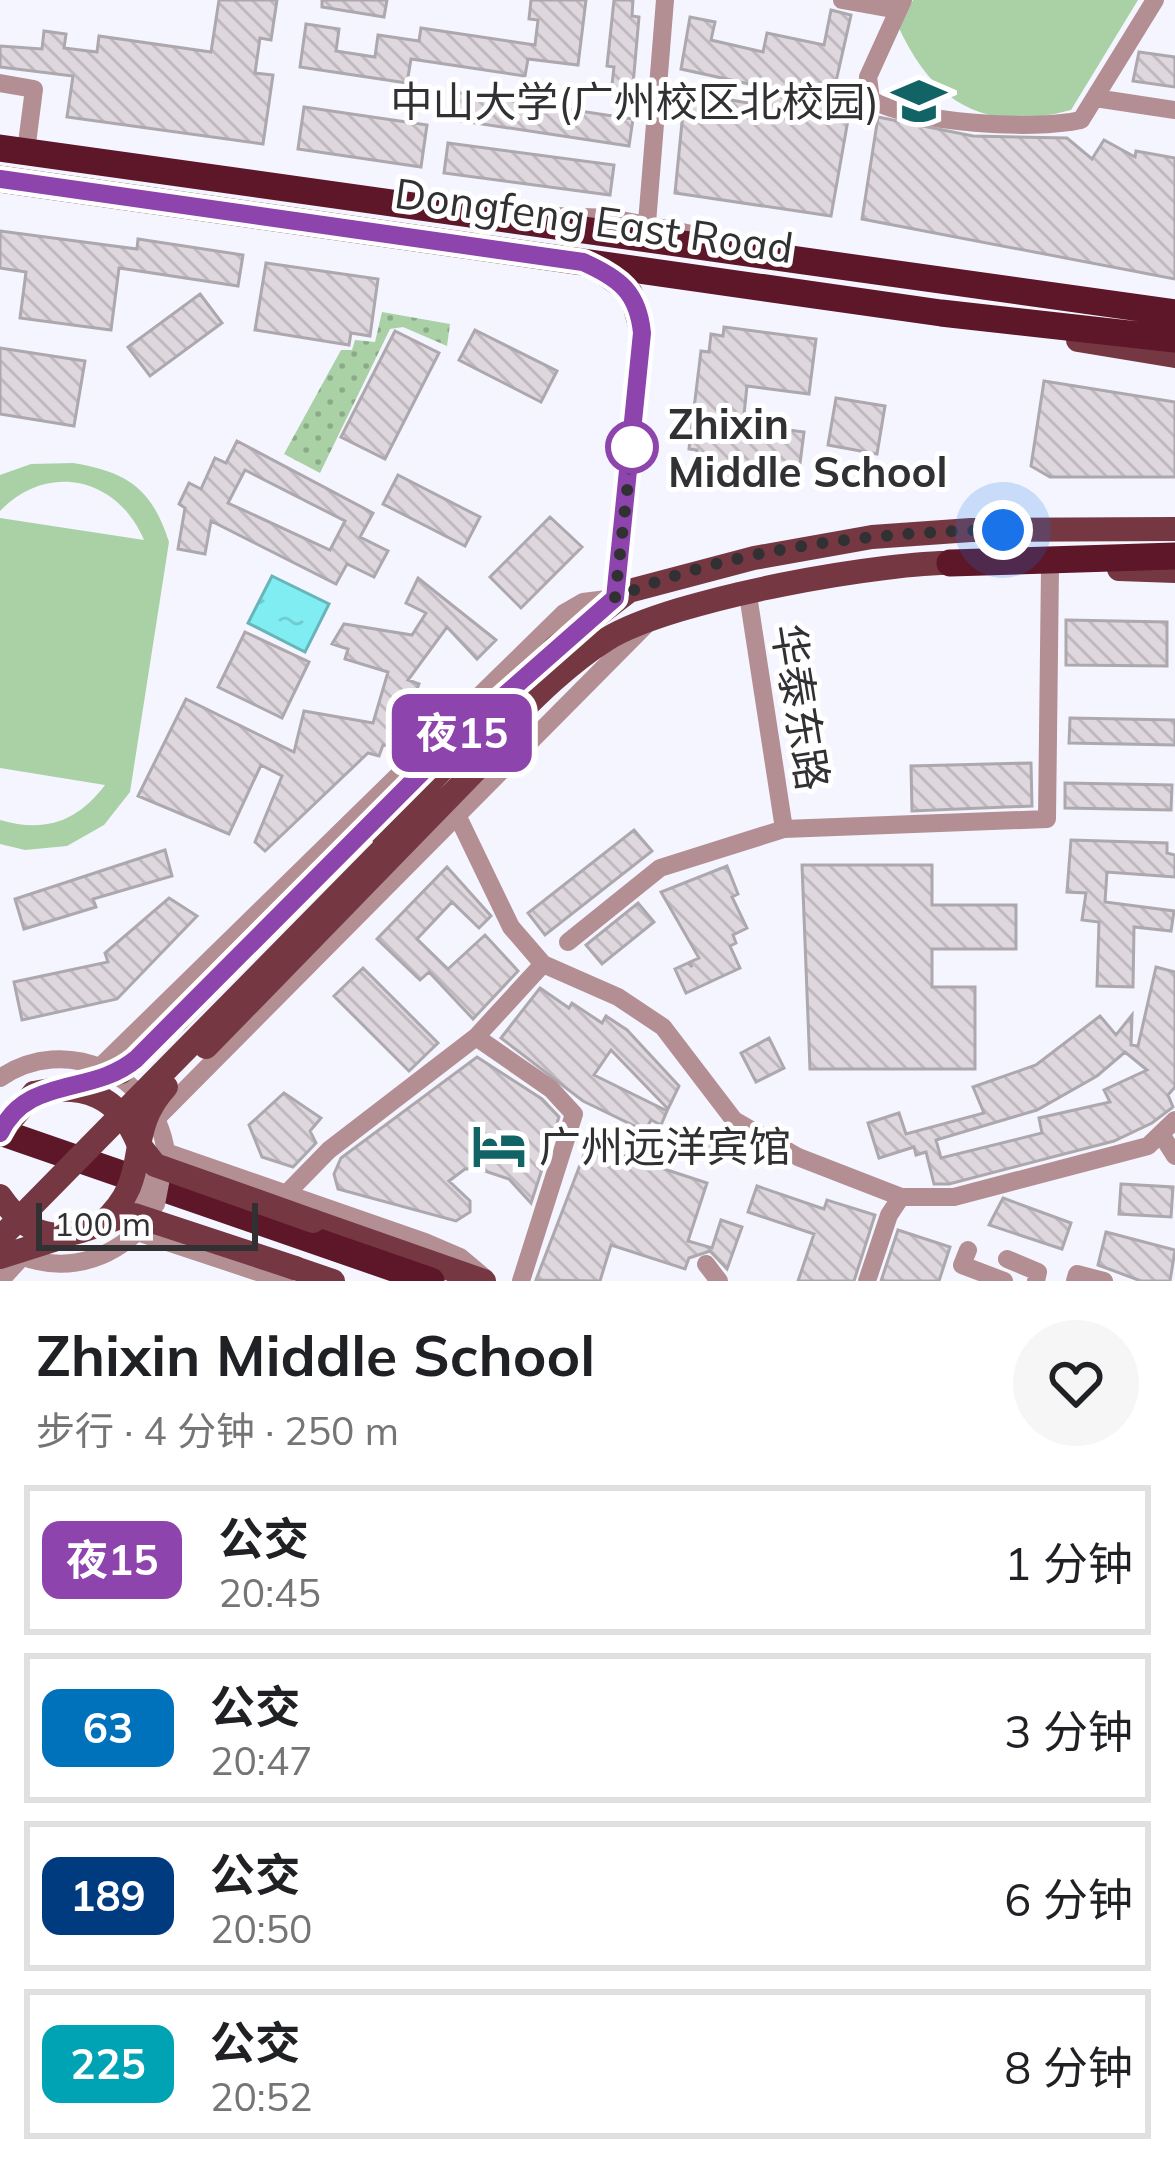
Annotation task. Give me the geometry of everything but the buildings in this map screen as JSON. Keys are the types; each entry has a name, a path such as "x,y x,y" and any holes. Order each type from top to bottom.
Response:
{"highway":[{"name":"Dongfeng East Road","path":"13,149 1175,313"},
{"name":"Dongfeng East Road","path":"0,179 940,313"},
{"path":"940,313 1175,339"},
{"path":"950,562 1175,556"},
{"path":"0,1133 431,1281"},
{"path":"0,1149 386,1281"}],"main road":[{"path":"583,262 624,284 641,323 615,598"},
{"name":"Dongfeng East Road","path":"940,313 1175,356"},
{"path":"386,837 474,739 580,641 634,611 857,555 1036,529"},
{"path":"0,1221 64,1164 615,598 664,579 831,543 917,532 1175,529"},
{"path":"474,739 603,642 652,620 748,595 845,575 950,562 1175,571"},
{"path":"0,1100 122,1072 456,738 509,709"},
{"path":"101,1224 133,1187 138,1143 153,1102 481,769 509,709"},
{"path":"68,1088 95,1094 115,1106 138,1143 160,1158 313,1221 486,1281"},
{"path":"0,1133 34,1094"},
{"path":"0,1242 64,1164"},
{"path":"0,1196 30,1228 63,1237"},
{"path":"11,1257 16,1247 101,1224 136,1224 290,1275 333,1281"}],"street":[{"path":"647,223 665,0"},
{"path":"842,0 901,5 868,77 868,91 878,104 980,123 1046,128 1081,120 1155,0"},
{"path":"0,83 34,89 13,149"},
{"path":"1096,98 1175,110"},
{"path":"498,220 574,215 647,223 808,262"},
{"path":"568,942 660,868 784,830 1047,818 1051,567"},
{"name":"华泰东路","path":"748,595 784,830"},
{"path":"101,1066 564,613 583,602 615,598"},
{"path":"0,1242 11,1257 50,1264 104,1256 136,1224 160,1158 163,1112 652,620"},
{"path":"458,817 511,927 543,964 618,997 663,1028 734,1120 798,1157 901,1197 954,1197 1148,1146 1168,1127 1175,1156"},
{"path":"286,1194 329,1150 476,1037 543,964"},
{"path":"177,1020 206,1047"},
{"path":"476,1037 551,1088 574,1114 521,1281"},
{"path":"0,1078 43,1059 101,1066 163,1112"},
{"path":"160,1158 286,1194 451,1253 486,1281"},
{"path":"867,1281 890,1214 901,1197"},
{"path":"968,1250 962,1265 1004,1281"},
{"path":"0,1281 11,1257"},
{"path":"1007,1259 1038,1272 1036,1281"},
{"path":"50,1264 64,1281"},
{"path":"706,1264 719,1281"},
{"path":"1075,1281 1077,1274 1104,1281"}],"green space":[{"path":"913,0 1138,0 1071,110 1013,118 966,107 929,76 898,26"},
{"path":"382,312 450,324 447,346 403,327 390,329 320,473 284,454 341,350 352,350 355,340 375,342"},
{"path":"73,463 109,472 135,486 155,509 169,542 130,792 104,825 67,846 25,850 0,844 0,820 31,825 59,821 83,808 105,785 0,768 0,518 144,540 117,502 80,484 39,486 0,511 0,475 31,464"}],"water":[{"path":"272,576 329,604 305,652 248,623"}],"bus line":[{"name":"夜15","path":"0,179 583,262 624,284 636,302 642,333 623,555 615,598 456,738 122,1072 34,1094 12,1113 0,1133"}],"place":[{"name":"中山大学(广州校区北校园)","path":"919,101"},
{"name":"Zhixin Middle School","path":"632,447"},
{"name":"广州远洋宾馆","path":"499,1146"}],"route":[{"path":"632,447 615,598 664,579 795,549 872,537 1003,530"}]}
